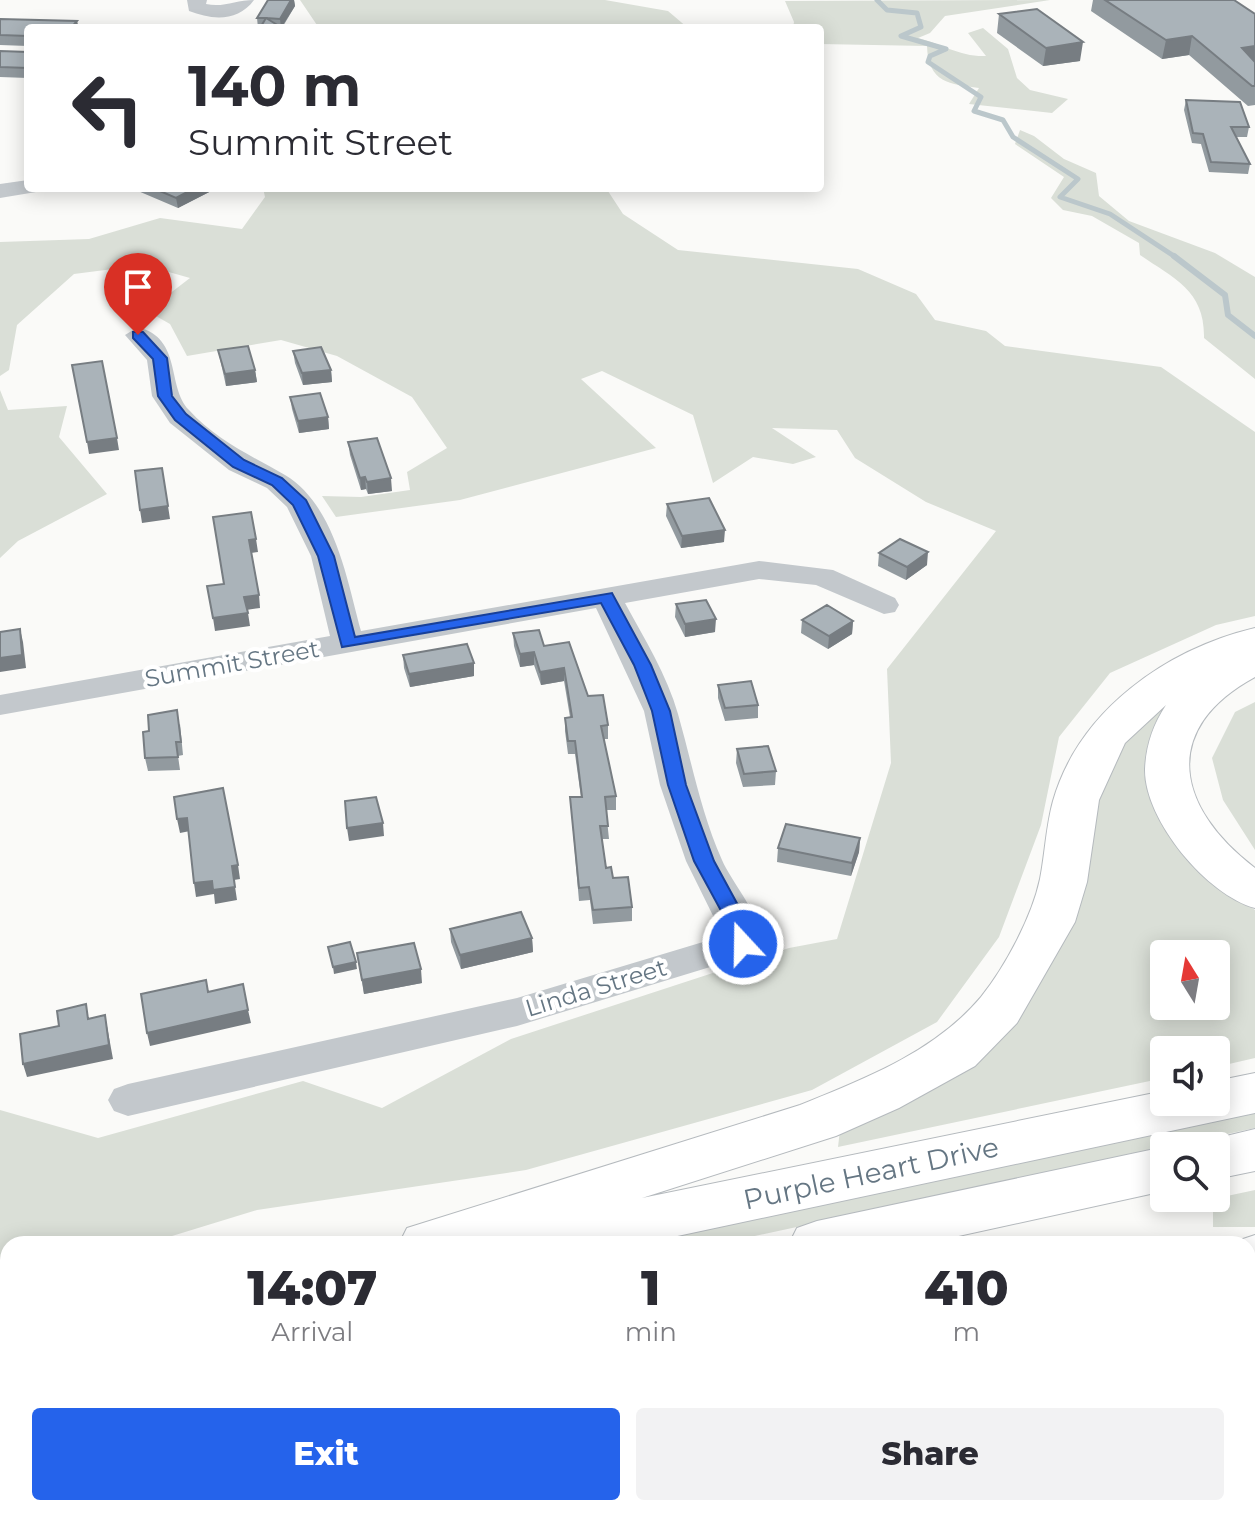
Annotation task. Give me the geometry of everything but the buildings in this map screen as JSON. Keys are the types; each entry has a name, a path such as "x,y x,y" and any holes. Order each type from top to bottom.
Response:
{"main road":[{"path":"452,1236 817,1121 880,1094 957,1052 999,1010 1051,922 1063,882 1076,800 1106,736 1137,704 1190,664 1255,640"},
{"path":"1255,661 1223,677 1188,705 1172,728 1167,754 1171,791 1184,823 1211,856 1255,892"},
{"name":"Purple Heart Drive","path":"1230,1098 1255,1093"},
{"name":"Purple Heart Drive","path":"569,1236 1150,1115"},
{"path":"1230,1155 1255,1150"},
{"path":"854,1236 1150,1172"}],"street":[{"path":"197,0 195,4 200,9 223,20 242,6 244,0"},
{"path":"0,191 24,188"},
{"path":"138,335 160,358 165,396 180,417 239,464 277,482 300,503 326,556 348,644"},
{"name":"Summit Street","path":"0,705 759,570 791,571 847,585 884,605"},
{"name":"Linda Street","path":"128,1100 244,1071 517,1012 743,944 741,929 704,861 677,785 661,711 642,665 606,597"}],"shaded area":[{"path":"300,0 605,0 668,11 683,24 316,24"},
{"path":"1050,0 945,16 930,33 918,38 959,52 986,56 968,33 983,28 1008,49 1017,78 1030,90 1068,99 1052,113 969,104 979,88 942,79 931,68 927,46 824,44 824,24 794,24 785,1"},
{"path":"1020,130 1034,136 1064,159 1096,173 1099,196 1129,221 1215,253 1255,277 1255,379 1204,338 1203,322 1193,297 1176,279 1140,255 1139,243 1092,216 1063,210 1051,198 1064,177 1015,144"},
{"path":"264,192 609,192 623,214 678,250 858,269 916,294 935,320 986,331 1005,346 1161,367 1255,432 1255,616 1216,625 1110,673 1059,737 1041,825 999,937 937,1022 812,1090 526,1170 257,1210 172,1236 0,1236 0,1110 98,1138 303,1081 382,1108 511,1039 789,948 837,939 891,763 887,669 996,531 926,502 855,458 837,430 772,428 816,457 793,464 753,457 713,483 693,415 602,371 581,379 656,448 460,500 336,517 322,496 361,497 410,490 407,472 447,448 412,397 337,356 281,340 187,356 170,324 147,311 190,278 144,265 74,274 17,325 9,370 0,376 0,242 89,239 160,218 242,229 265,197"},
{"path":"0,390 8,410 67,406 59,437 107,494 18,541 0,558"},
{"path":"1170,696 1147,749 1147,787 1166,822 1188,851 1212,876 1255,910 1255,1058 1230,1064 1230,1036 1150,1036 1150,1081 838,1147 840,1130 947,1074 1093,803 1123,734"},
{"path":"1255,702 1255,850 1223,800 1212,758 1235,712"},
{"path":"1255,1106 1255,1128 1230,1133 1150,1132 1150,1151 755,1236 647,1236 1208,1116 1230,1116 1230,1111"},
{"path":"1255,1190 1255,1227 1213,1227 1213,1212 1230,1212 1230,1195"}],"waterway":[{"path":"877,0 887,10 917,13 921,27 901,36 946,49 930,56 928,62 981,97 974,111 1003,120 1013,137 1078,179 1060,197 1110,214 1174,256"},
{"path":"1174,256 1225,295 1228,315 1255,336"}],"route":[{"path":"138,335 160,358 165,396 180,417 239,464 277,482 300,503 326,556 348,644 606,597 642,665 661,711 677,785 704,861 741,929 743,944"}]}
